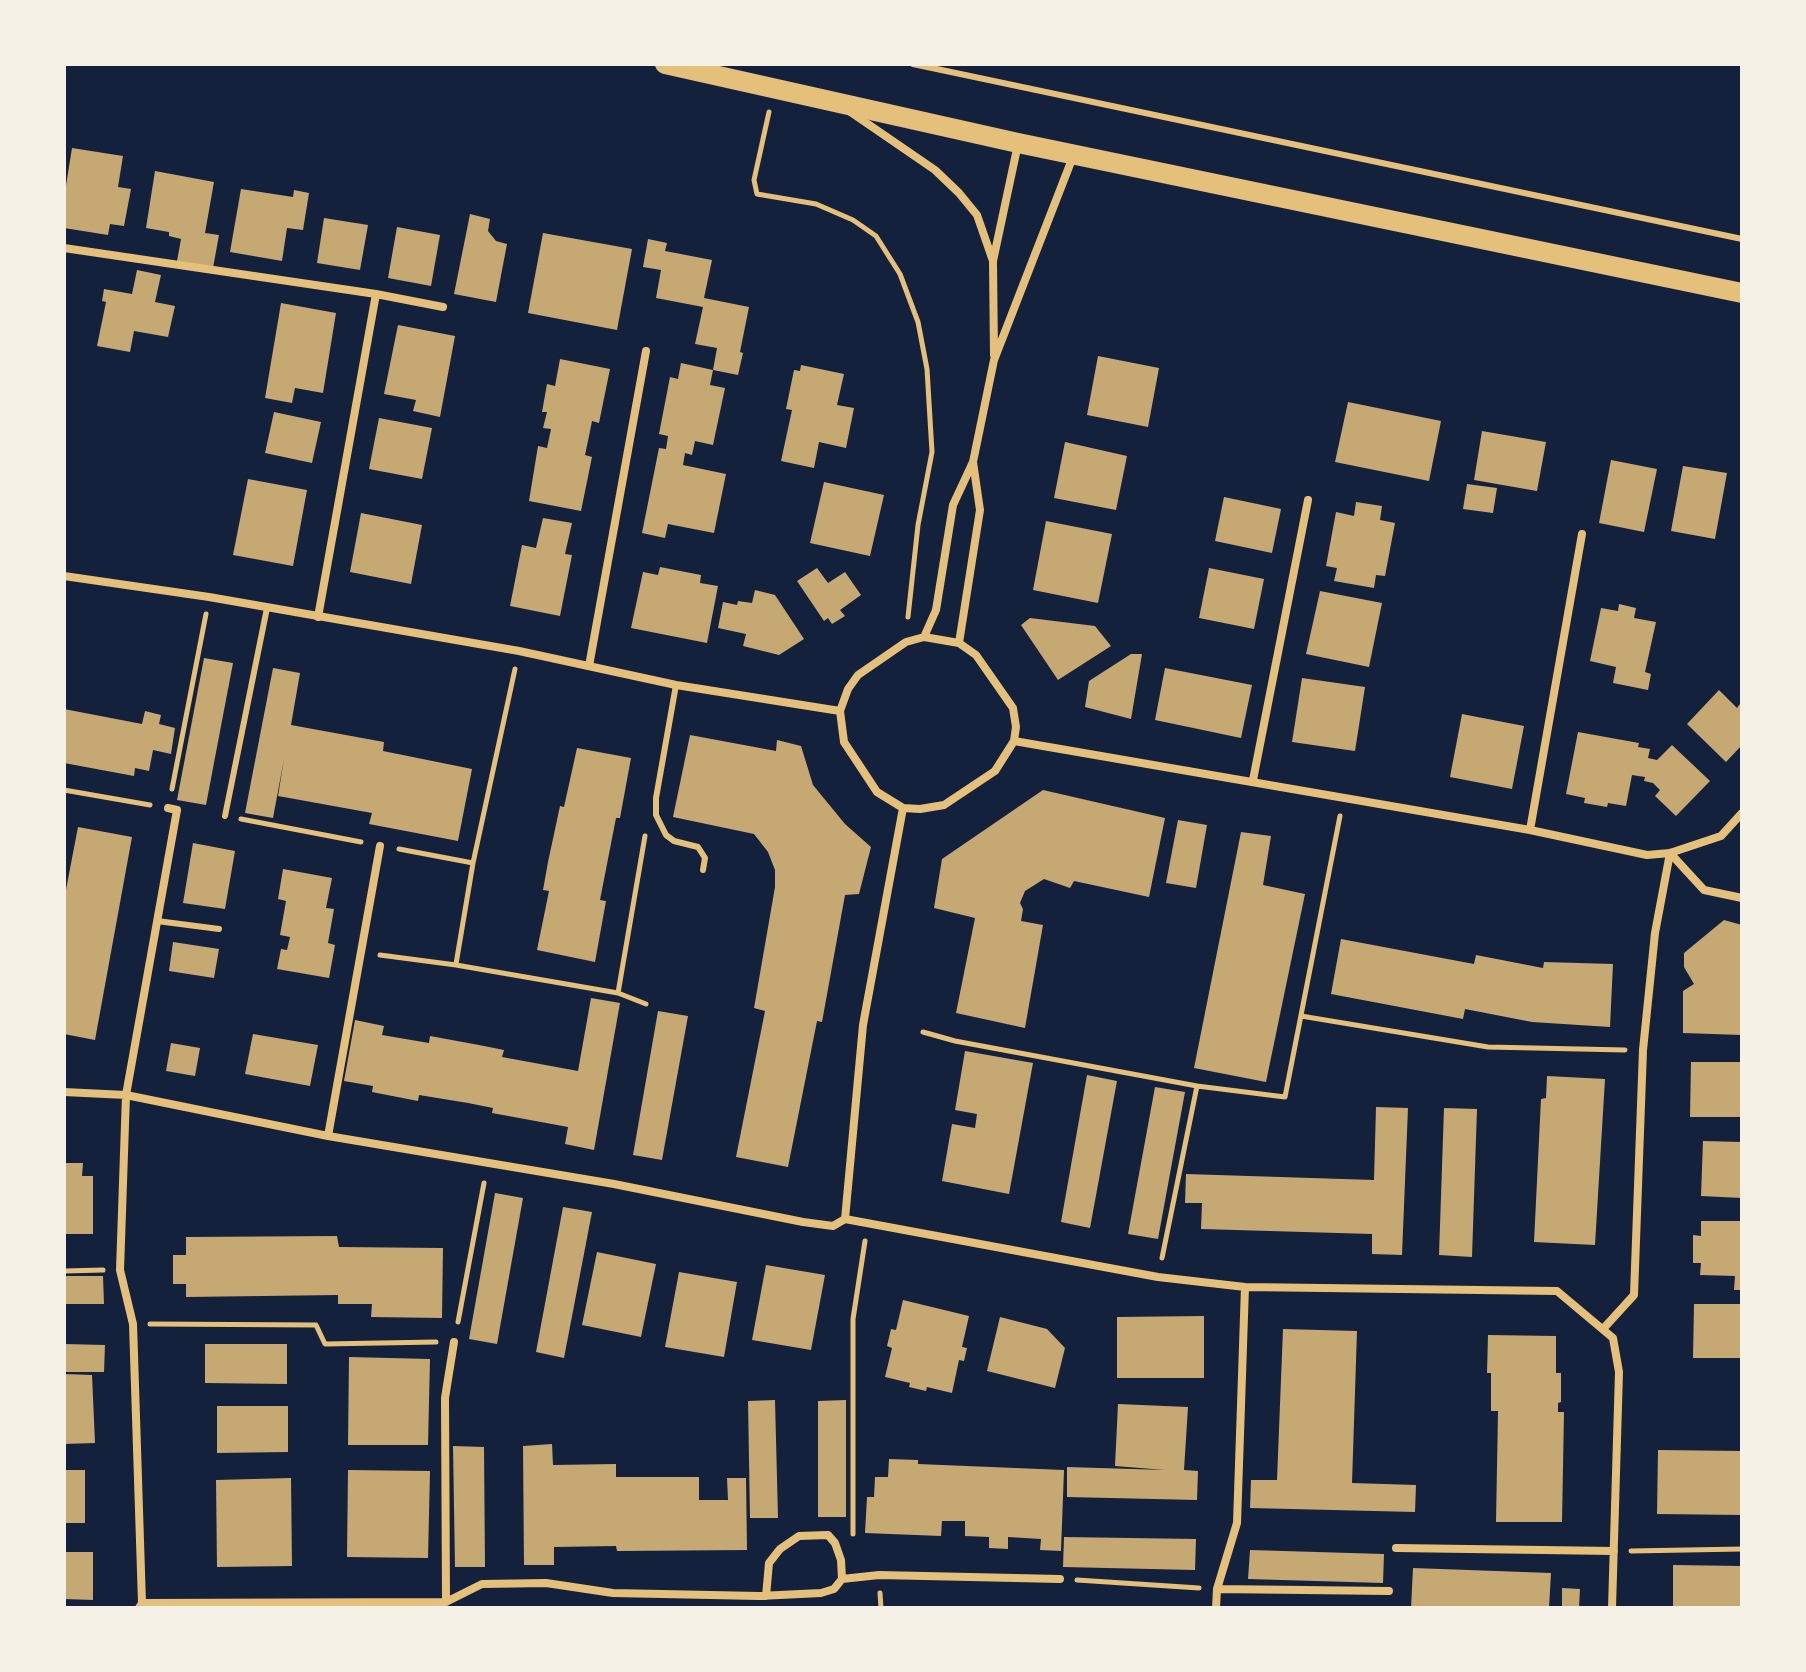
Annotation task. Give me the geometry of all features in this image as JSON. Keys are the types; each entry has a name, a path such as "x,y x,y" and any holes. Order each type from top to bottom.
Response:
{"main road":[{"path":"665,64 1018,143 1742,293"}],"street":[{"path":"835,101 935,170 959,193 977,215 993,261"},
{"path":"994,360 993,261 1018,143"},
{"path":"924,637 936,610 953,505 973,462 994,360 1075,153"},
{"path":"64,248 376,294 443,307"},
{"path":"318,617 376,294"},
{"path":"589,666 646,351"},
{"path":"959,643 980,510 973,462"},
{"path":"1253,780 1308,500"},
{"path":"1530,830 1582,534"},
{"path":"64,576 209,597 519,651 676,685 840,711"},
{"path":"924,637 959,643 976,655 1013,708 1014,741 995,771 944,805 903,808 877,792 844,742 840,711 848,689 858,675 906,642 924,637"},
{"path":"1014,741 1253,780 1530,830 1647,855 1670,853 1721,836 1742,813"},
{"path":"168,808 177,810 126,1095 120,1270 133,1324 140,1606 446,1602 482,1584 546,1583 613,1593 766,1596 821,1593 834,1589 842,1579 841,1560 835,1543 828,1535 799,1536 780,1549 769,1563 766,1596"},
{"path":"845,1219 863,1025 903,808"},
{"path":"328,1136 380,846"},
{"path":"1670,853 1704,890 1742,898"},
{"path":"1603,1329 1634,1295 1643,1050 1655,933 1670,853"},
{"path":"64,1092 126,1095 328,1136 614,1184 803,1222 833,1226 845,1219 868,1222 1158,1277 1245,1287 1557,1291 1613,1338 1619,1372 1612,1608"},
{"path":"1216,1608 1217,1589 1237,1523 1245,1287"},
{"path":"446,1602 445,1398 454,1342"},
{"path":"1396,1548 1614,1551"},
{"path":"842,1579 879,1575 1060,1579"},
{"path":"1217,1589 1389,1591"}],"lane":[{"path":"913,64 1742,239"},
{"path":"225,816 267,608"},
{"path":"676,685 656,798 656,815 666,835 674,841 698,847 705,858 703,870"},
{"path":"157,921 219,929"}],"path":[{"path":"770,107 754,180 757,194 816,204 853,220 876,236 900,274 918,322 927,369 932,452 918,525 906,642"},
{"path":"64,790 168,808 209,597"},
{"path":"456,965 473,863 519,651"},
{"path":"923,1032 955,1041 1197,1086 1285,1097 1344,797"},
{"path":"618,993 645,835 656,815"},
{"path":"225,816 473,863"},
{"path":"359,952 618,993 646,1004"},
{"path":"1301,1016 1488,1047 1643,1050"},
{"path":"1158,1277 1197,1086"},
{"path":"133,1324 316,1325 325,1344 454,1342 487,1163"},
{"path":"835,1543 853,1536 853,1319 868,1222"},
{"path":"64,1271 120,1270"},
{"path":"1614,1551 1742,1549"},
{"path":"1060,1579 1217,1589"}],"building":[{"path":"72,148 123,156 118,187 131,189 124,226 110,224 108,235 64,228 64,198"},
{"path":"155,171 214,182 205,233 219,235 213,268 177,261 181,239 169,236 169,232 146,228"},
{"path":"241,189 293,197 294,190 309,193 303,230 287,228 282,261 230,252"},
{"path":"470,214 490,219 488,231 496,241 507,244 496,302 454,294"},
{"path":"324,218 368,225 360,270 317,263"},
{"path":"397,227 440,235 431,286 388,278"},
{"path":"543,233 632,249 617,330 528,313"},
{"path":"648,239 667,243 665,251 712,260 704,298 749,307 738,375 713,370 717,348 695,344 703,307 656,298 661,270 643,267"},
{"path":"137,270 161,275 155,302 175,306 168,337 134,331 130,352 97,346 106,302 102,301 104,289 132,294"},
{"path":"281,303 336,313 323,393 295,388 292,403 265,398"},
{"path":"398,325 455,336 440,417 413,411 416,400 384,394"},
{"path":"1098,356 1159,368 1148,427 1087,415"},
{"path":"560,359 610,369 599,423 592,421 585,455 592,457 581,511 529,501 538,446 547,448 551,429 543,428 547,412 542,412 547,384 555,386"},
{"path":"681,363 713,370 710,385 725,388 713,445 695,441 692,455 685,453 683,465 726,474 714,533 668,524 665,538 642,533 659,448 666,449 668,436 659,434 670,377 678,379"},
{"path":"801,365 844,374 837,405 854,408 846,448 819,442 814,468 781,461 792,410 786,409 794,370 800,371"},
{"path":"1348,402 1441,421 1429,481 1335,462"},
{"path":"274,412 321,422 312,463 265,453"},
{"path":"379,418 432,428 422,479 369,469"},
{"path":"1482,431 1546,442 1537,491 1474,480"},
{"path":"1065,442 1127,456 1116,510 1054,498"},
{"path":"1611,460 1657,469 1644,532 1599,523"},
{"path":"1683,466 1727,473 1715,539 1671,531"},
{"path":"248,479 307,490 293,566 233,555"},
{"path":"824,482 884,495 870,556 810,543"},
{"path":"1467,484 1497,488 1493,513 1463,509"},
{"path":"1224,497 1281,509 1272,553 1215,541"},
{"path":"1356,502 1382,506 1380,520 1395,523 1385,576 1376,575 1374,588 1334,581 1337,568 1326,566 1336,512 1354,516"},
{"path":"361,513 422,525 411,584 350,572"},
{"path":"543,518 572,523 565,554 572,555 560,616 510,606 522,545 536,548"},
{"path":"1046,521 1112,534 1098,603 1033,590"},
{"path":"660,567 701,575 700,583 718,586 707,643 631,628 643,572 658,575"},
{"path":"817,568 828,583 845,572 861,595 840,610 845,616 832,624 828,618 824,621 797,581"},
{"path":"1209,568 1264,579 1254,629 1199,618"},
{"path":"755,590 775,595 804,639 779,655 743,646 746,634 718,628 723,602 737,605 738,601 752,603"},
{"path":"1320,591 1382,603 1369,667 1306,654"},
{"path":"1619,604 1636,608 1634,618 1656,622 1645,672 1651,674 1648,690 1613,683 1616,667 1590,661 1601,608 1618,611"},
{"path":"1030,618 1095,626 1111,646 1058,680 1021,625"},
{"path":"1131,654 1142,654 1131,719 1085,707 1089,681"},
{"path":"204,658 233,663 206,805 177,800"},
{"path":"273,668 300,673 291,725 384,742 383,751 472,769 458,841 369,824 372,813 278,796 284,759 273,818 245,813"},
{"path":"1165,668 1252,685 1241,738 1155,720"},
{"path":"1302,678 1365,687 1355,751 1292,742"},
{"path":"1719,690 1737,708 1740,704 1742,706 1742,745 1726,762 1687,724"},
{"path":"64,709 142,724 145,711 161,715 159,724 175,728 171,754 153,750 149,771 135,768 134,776 64,763"},
{"path":"1462,714 1524,726 1512,789 1450,777"},
{"path":"1578,732 1639,743 1638,747 1650,749 1648,758 1657,760 1672,745 1710,781 1676,816 1655,796 1660,790 1653,783 1644,781 1645,777 1632,775 1626,806 1584,803 1585,798 1566,794"},
{"path":"690,735 776,751 777,740 801,746 813,785 845,824 871,847 859,894 845,895 822,1022 817,1021 788,1167 736,1157 765,1011 754,1008 775,887 775,870 768,852 754,834 673,817"},
{"path":"577,748 631,758 600,900 606,901 595,962 537,950 549,891 543,890 548,862"},
{"path":"1043,790 1165,818 1149,897 1074,881 1070,888 1044,879 1025,891 1020,903 1023,909 1021,921 1043,925 1025,1028 956,1013 975,918 934,908 942,859"},
{"path":"1178,820 1207,825 1196,888 1166,883"},
{"path":"78,827 132,837 95,1040 64,1034 64,900"},
{"path":"1241,832 1271,836 1263,885 1305,894 1266,1082 1194,1068"},
{"path":"193,843 235,851 225,909 183,903"},
{"path":"283,869 332,878 326,908 334,909 328,943 335,945 329,978 277,969 281,949 287,950 290,937 280,935 286,901 278,899"},
{"path":"1724,920 1742,925 1742,1035 1683,1033 1683,991 1694,984 1684,967 1684,953"},
{"path":"1341,939 1474,964 1476,955 1543,968 1544,962 1613,964 1610,1027 1532,1022 1465,1009 1463,1019 1331,994"},
{"path":"173,942 219,949 214,978 169,971"},
{"path":"591,998 620,1003 594,1150 565,1144 568,1127 492,1113 493,1108 468,1103 419,1095 418,1101 372,1092 373,1086 344,1081 355,1020 384,1026 382,1035 429,1043 430,1036 479,1045 504,1050 502,1057 578,1071"},
{"path":"658,1011 688,1016 662,1160 633,1155"},
{"path":"253,1034 318,1045 310,1086 245,1074"},
{"path":"171,1043 200,1048 195,1076 166,1071"},
{"path":"965,1051 1033,1063 1009,1194 942,1181 952,1124 975,1128 977,1114 955,1110"},
{"path":"1691,1062 1742,1062 1742,1117 1690,1117"},
{"path":"1087,1075 1117,1081 1090,1228 1061,1222"},
{"path":"1547,1076 1605,1079 1595,1245 1534,1242 1541,1099 1546,1098"},
{"path":"1155,1087 1185,1092 1158,1239 1128,1234"},
{"path":"1376,1107 1408,1108 1402,1255 1372,1254 1372,1234 1201,1229 1202,1203 1185,1203 1186,1174 1374,1180"},
{"path":"1444,1108 1477,1109 1472,1257 1439,1255"},
{"path":"1703,1141 1742,1142 1742,1198 1701,1196"},
{"path":"64,1163 83,1163 82,1176 93,1176 93,1234 64,1234"},
{"path":"495,1193 523,1198 497,1344 469,1339"},
{"path":"563,1207 592,1212 564,1358 536,1352"},
{"path":"1701,1221 1742,1221 1742,1290 1734,1290 1735,1276 1700,1275 1701,1263 1693,1263 1693,1235 1701,1236"},
{"path":"337,1236 339,1247 443,1248 442,1318 371,1317 372,1304 338,1304 338,1295 186,1297 186,1284 173,1284 173,1255 186,1255 186,1237"},
{"path":"597,1252 656,1264 641,1337 582,1325"},
{"path":"766,1265 825,1275 811,1350 752,1340"},
{"path":"679,1272 737,1282 724,1357 665,1347"},
{"path":"64,1276 103,1276 104,1304 64,1304"},
{"path":"903,1300 969,1316 962,1347 967,1348 964,1361 959,1360 952,1393 927,1387 926,1391 909,1387 910,1383 885,1377 892,1348 887,1346 891,1329 896,1330"},
{"path":"1694,1304 1742,1304 1742,1358 1693,1358"},
{"path":"1204,1316 1204,1378 1117,1378 1117,1317"},
{"path":"1000,1317 1047,1329 1065,1348 1055,1388 987,1371"},
{"path":"1283,1329 1357,1331 1352,1483 1416,1485 1415,1512 1250,1508 1251,1480 1277,1480"},
{"path":"1488,1335 1556,1336 1556,1373 1561,1373 1558,1412 1564,1412 1562,1522 1496,1522 1498,1411 1491,1411 1491,1373 1487,1373"},
{"path":"64,1344 105,1345 104,1372 64,1372"},
{"path":"205,1344 287,1344 287,1384 205,1383"},
{"path":"349,1357 430,1359 428,1445 348,1445"},
{"path":"64,1374 92,1375 95,1443 64,1444"},
{"path":"775,1400 778,1518 750,1518 748,1401"},
{"path":"846,1400 846,1517 818,1517 818,1401"},
{"path":"1118,1404 1188,1407 1184,1470 1198,1471 1197,1500 1067,1497 1067,1467 1165,1470 1115,1466"},
{"path":"217,1406 288,1406 288,1452 217,1453"},
{"path":"552,1444 553,1465 616,1464 616,1477 699,1477 699,1500 728,1500 727,1478 746,1478 747,1550 617,1551 616,1546 554,1547 554,1565 524,1565 523,1446"},
{"path":"453,1446 484,1447 485,1567 455,1567"},
{"path":"1658,1450 1742,1451 1742,1515 1657,1514"},
{"path":"889,1459 918,1460 918,1464 1064,1470 1061,1551 1040,1550 1041,1539 1008,1537 1008,1549 989,1548 989,1537 965,1536 965,1521 942,1521 941,1536 865,1533 867,1497 874,1497 875,1477 888,1477"},
{"path":"64,1470 85,1470 85,1523 64,1523"},
{"path":"348,1470 430,1471 428,1558 347,1557"},
{"path":"291,1478 292,1566 217,1567 216,1480"},
{"path":"1064,1537 1196,1539 1195,1570 1063,1567"},
{"path":"1250,1550 1384,1554 1383,1583 1248,1579"},
{"path":"64,1552 93,1552 93,1600 64,1599"},
{"path":"1673,1565 1742,1566 1742,1608 1673,1608"},
{"path":"1413,1568 1551,1573 1549,1608 1411,1608"},
{"path":"1562,1588 1580,1589 1579,1608 1562,1608"}]}
